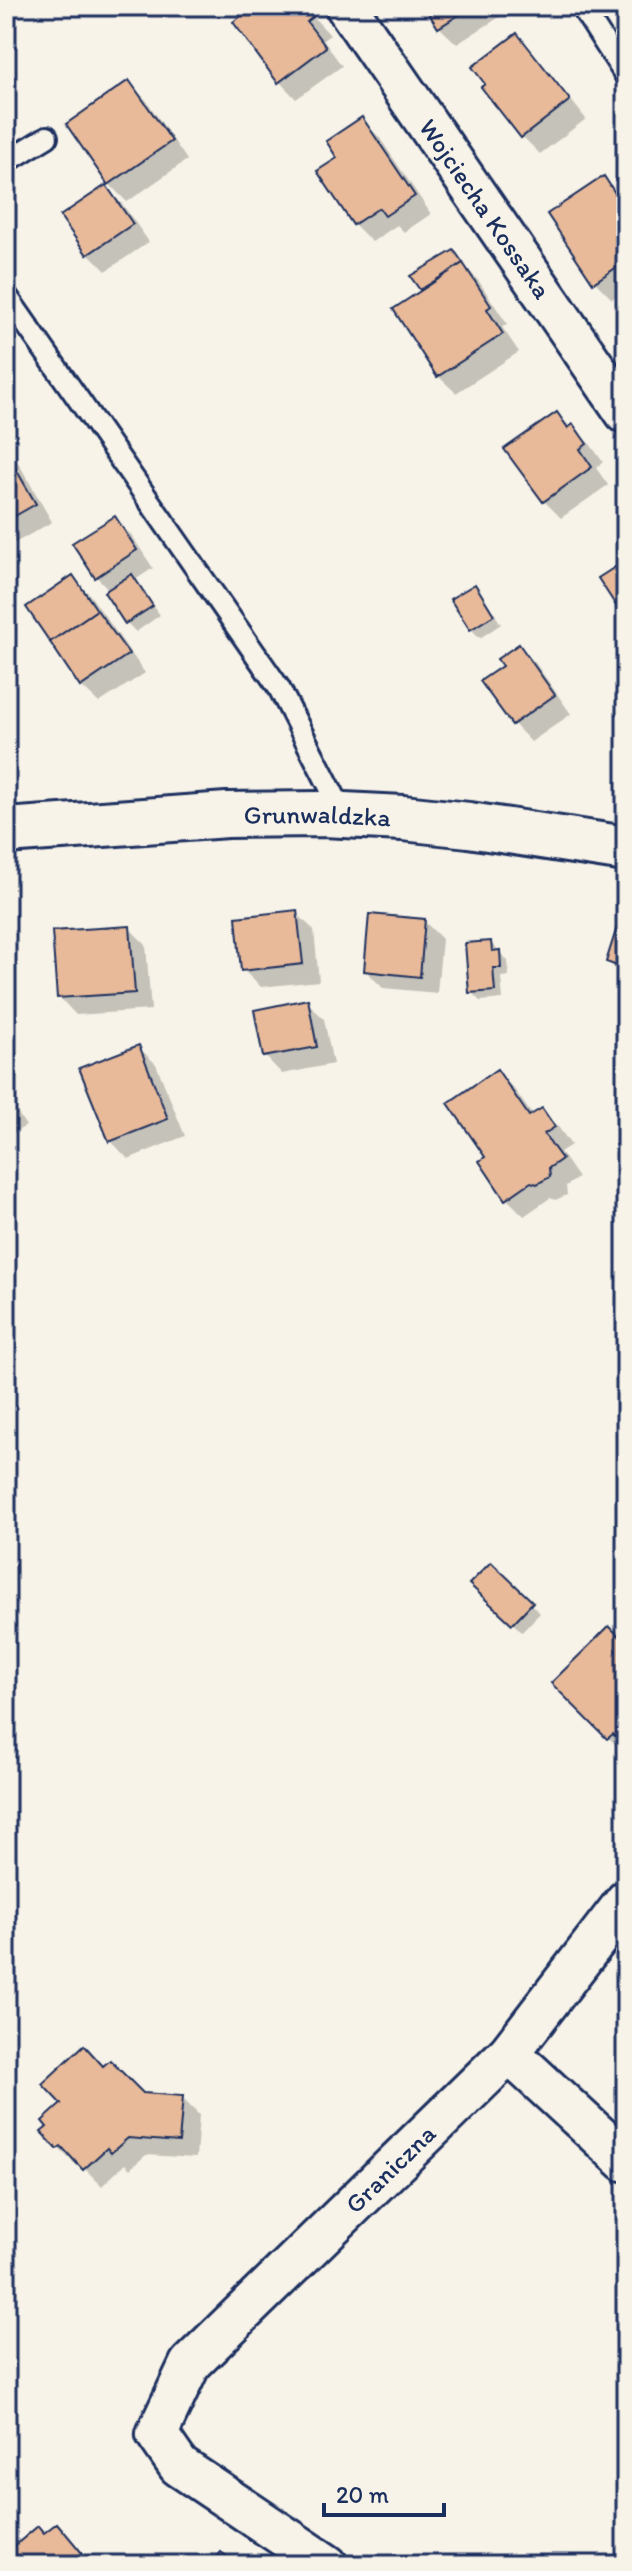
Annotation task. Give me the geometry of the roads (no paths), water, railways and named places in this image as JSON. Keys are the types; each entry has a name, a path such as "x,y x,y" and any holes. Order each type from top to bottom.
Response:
{"street":[{"name":"Wojciecha Kossaka","path":"346,6 626,413"},
{"name":"Grunwaldzka","path":"6,831 227,815 344,815 469,825 626,849"},
{"name":"Graniczna","path":"327,2565 179,2466 157,2434 190,2364 509,2053 626,1901"},
{"path":"509,2053 626,2161"}],"lane":[{"path":"581,6 626,76"},
{"path":"6,162 47,137"},
{"path":"6,295 279,688 344,815"}]}
